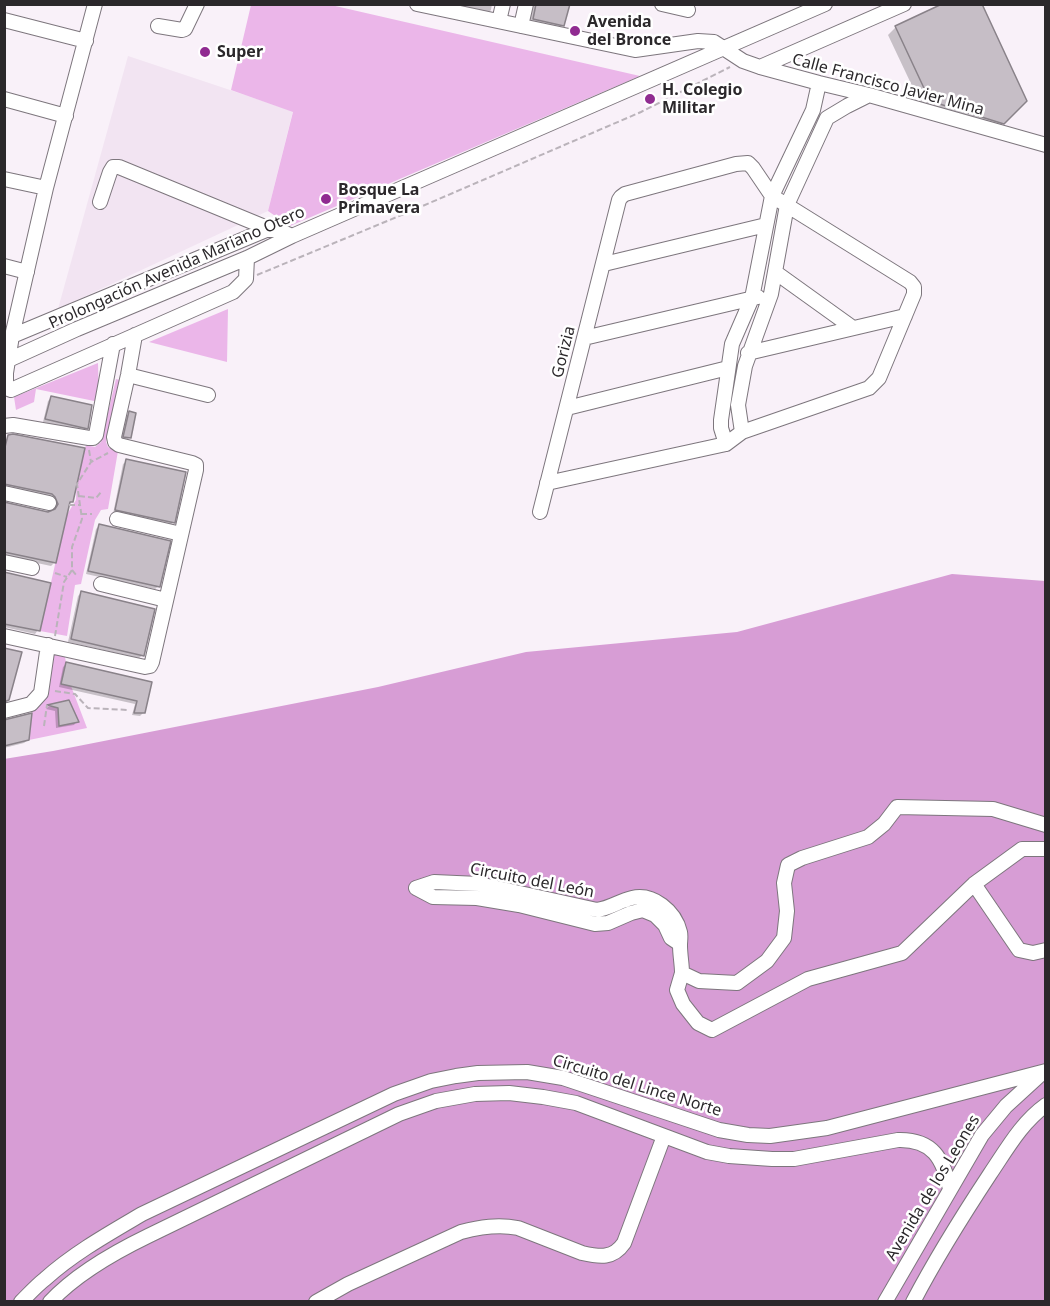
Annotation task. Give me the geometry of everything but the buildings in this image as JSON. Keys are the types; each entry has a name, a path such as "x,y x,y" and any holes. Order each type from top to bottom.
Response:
{"street":[{"path":"95,4 46,188 6,361 5,386 11,390 233,292 246,279 247,258"},
{"path":"158,26 185,29 197,4"},
{"name":"Calle Francisco Javier Mina","path":"417,4 635,50 699,41 714,42 743,61 760,67 1046,145"},
{"path":"499,21 503,4"},
{"path":"521,26 526,4"},
{"path":"662,4 688,10"},
{"name":"Prolongación Avenida Mariano Otero","path":"6,361 247,258 292,236 825,4"},
{"path":"760,67 904,4"},
{"path":"4,20 86,41"},
{"path":"726,444 721,420 732,344 752,298 772,196 813,110 819,83"},
{"path":"742,432 738,405 744,366 771,294 787,205 827,118 869,95"},
{"path":"4,99 66,116"},
{"path":"813,110 827,118"},
{"name":"Gorizia","path":"540,512 619,200 625,194 736,164 748,164 753,168 772,196"},
{"path":"100,202 110,172 113,167 119,167 272,230"},
{"path":"4,179 46,188"},
{"path":"547,483 726,444 742,432 869,388 879,378 914,294 914,287 910,282 772,196"},
{"path":"604,264 766,225"},
{"path":"12,336 266,230 286,232 292,236"},
{"path":"4,267 27,272"},
{"path":"775,272 853,328"},
{"path":"585,338 771,294"},
{"path":"748,353 904,316"},
{"path":"4,636 145,667 150,666 196,465 118,445 114,442 135,335"},
{"path":"4,426 13,425 93,438 96,435 113,344"},
{"path":"567,408 728,368"},
{"path":"128,375 208,395"},
{"path":"4,493 49,503"},
{"path":"117,519 181,534"},
{"path":"4,562 32,568"},
{"path":"101,584 166,600"},
{"path":"4,711 31,704 41,693 51,646"},
{"path":"4,705 19,708"},
{"path":"682,973 699,981 737,983 767,961 784,938 787,911 784,883 788,865 802,858 868,837 884,824 897,807 993,809 1046,825"},
{"path":"1046,849 1022,849 974,884 1019,950 1033,952 1046,950"},
{"name":"Circuito del León","path":"680,944 671,938 665,925 655,915 643,910 608,923 595,924 519,905 477,898 433,897 416,888 434,882 479,884 597,910 608,909 631,898 643,897 662,903 671,913 681,932 682,973 677,990 683,1004 698,1023 712,1030 808,979 902,952 974,884"},
{"name":"Circuito del Lince Norte","path":"21,1302 71,1259 110,1232 142,1214 394,1094 431,1081 478,1073 527,1072 562,1078 718,1130 770,1136 827,1128 1044,1072"},
{"name":"Avenida de los Leones","path":"885,1302 982,1135 1006,1106 1044,1072"},
{"path":"50,1302 58,1293 120,1250 399,1114 436,1101 475,1094 509,1093 576,1103 707,1152 751,1158 794,1158 898,1140 912,1140 935,1151 944,1167 950,1189"},
{"path":"913,1302 974,1199 1015,1137 1026,1123 1046,1105"},
{"path":"316,1302 348,1284 461,1232 478,1228 508,1226 582,1253 603,1256 617,1252 624,1243 664,1136"}],"path":[{"path":"246,279 641,112 725,70"},
{"path":"88,445 92,462"},
{"path":"51,646 64,582 72,570 72,547 82,519 78,484 92,462 108,453"},
{"path":"79,496 96,498 102,492"},
{"path":"69,505 80,505"},
{"path":"81,514 92,514"},
{"path":"72,570 78,576"},
{"path":"55,573 67,577"},
{"path":"50,690 75,694 88,708 129,710"},
{"path":"44,726 48,699"}],"shaded area":[{"path":"251,5 331,5 640,76 290,226 268,211 293,112 231,90"},
{"path":"128,56 293,111 268,211 58,309"},
{"path":"228,309 227,362 149,342"},
{"path":"98,363 99,402 36,389 34,402 16,410 14,397"},
{"path":"116,379 120,380 106,442 108,447 118,451 108,509 101,510 95,520 81,584 75,585 67,636 40,631 66,516 76,500 77,476 86,445 95,447 101,442"},
{"path":"952,574 1045,581 1045,1301 5,1301 4,759 378,687 526,652 737,632"},
{"path":"54,646 63,648 66,662 61,683 71,686 87,728 29,740 32,713"}],"place":[{"name":"Avenida del Bronce","path":"575,31"},
{"name":"Super","path":"205,52"},
{"name":"H. Colegio Militar","path":"650,99"},
{"name":"Bosque La Primavera","path":"326,199"}]}
